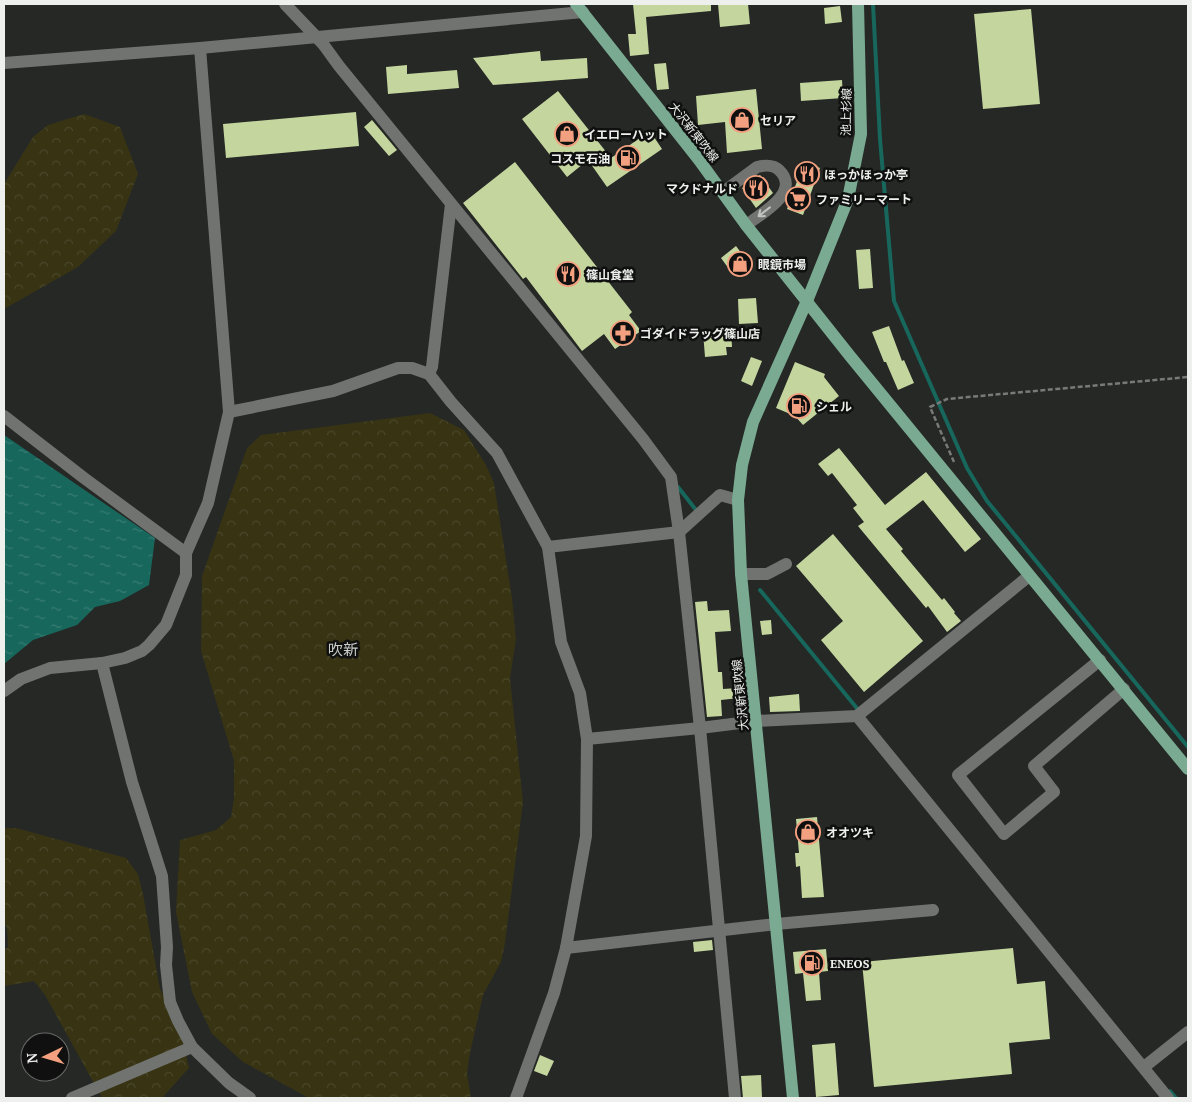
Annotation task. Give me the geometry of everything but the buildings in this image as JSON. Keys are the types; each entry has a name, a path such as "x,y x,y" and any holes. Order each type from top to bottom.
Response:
{"main road":[{"name":"池上杉線","path":"807,301 848,199 861,134 858,4"},
{"name":"大沢新東吹線","path":"580,8 723,192 746,225 1029,576 1188,769"},
{"name":"大沢新東吹線","path":"794,1098 742,574 738,500 742,466 754,422 807,301"}],"street":[{"path":"285,4 323,44 672,476 700,728 735,1098"},
{"path":"4,63 200,48 580,8"},
{"path":"4,691 21,679 50,668 124,658 142,651 166,625 186,575 186,553 208,503 229,412 200,48"},
{"path":"723,192 757,167 769,165 775,167 783,176 786,188 780,198 746,225"},
{"path":"429,374 432,367 451,204"},
{"path":"229,412 334,391 398,368 412,368 429,374 451,402 497,453 548,547 561,642 580,693 588,739 586,836 566,948 554,993 516,1098"},
{"path":"4,416 186,553"},
{"path":"548,547 679,532 720,495 738,500"},
{"path":"742,574 767,574 786,564"},
{"path":"588,739 756,721 857,716 1029,576"},
{"path":"1100,660 958,775 1004,834 1054,792 1034,766 1124,689"},
{"path":"102,662 132,782 162,876 167,947 166,965 170,1002 192,1047 229,1083 250,1098"},
{"path":"857,716 1168,1098"},
{"path":"566,948 776,924 932,910"},
{"path":"1144,1068 1188,1032"},
{"path":"72,1098 192,1047"}],"path":[{"path":"954,462 930,407 947,399 1188,377"}],"green space":[{"path":"84,114 120,127 138,174 116,231 78,267 4,309 4,184 33,137 48,125"},
{"path":"430,413 464,430 486,465 494,483 512,598 516,639 510,678 523,802 505,943 501,962 483,995 470,1053 467,1073 471,1098 309,1098 243,1062 212,1034 192,992 176,912 180,840 216,830 231,817 234,798 234,761 201,651 202,576 247,448 261,435"},
{"path":"4,828 16,828 126,858 138,874 160,989 178,1021 189,1068 162,1098 102,1098 70,1040 70,1032 65,1032 45,995 34,981 4,986 4,950 8,947 7,929 4,922"}],"water":[{"path":"4,435 155,538 149,585 120,601 95,607 77,625 33,640 4,664"}],"waterway":[{"path":"873,4 880,139 894,301 967,468 987,501 1188,747"},
{"path":"678,487 696,510"},
{"path":"760,590 860,712"},
{"path":"1170,1091 1176,1098"}],"place":[{"name":"セリア","path":"742,120"},
{"name":"イエローハット","path":"567,134"},
{"name":"コスモ石油","path":"628,158"},
{"name":"ほっかほっか亭","path":"807,174"},
{"name":"マクドナルド","path":"756,188"},
{"name":"ファミリーマート","path":"798,199"},
{"name":"眼鏡市場","path":"740,264"},
{"name":"篠山食堂","path":"568,274"},
{"name":"ゴダイドラッグ篠山店","path":"623,333"},
{"name":"シェル","path":"799,406"},
{"name":"オオツキ","path":"808,832"},
{"name":"ENEOS","path":"812,963"}],"district":[{"name":"吹新","path":"343,649"}]}
